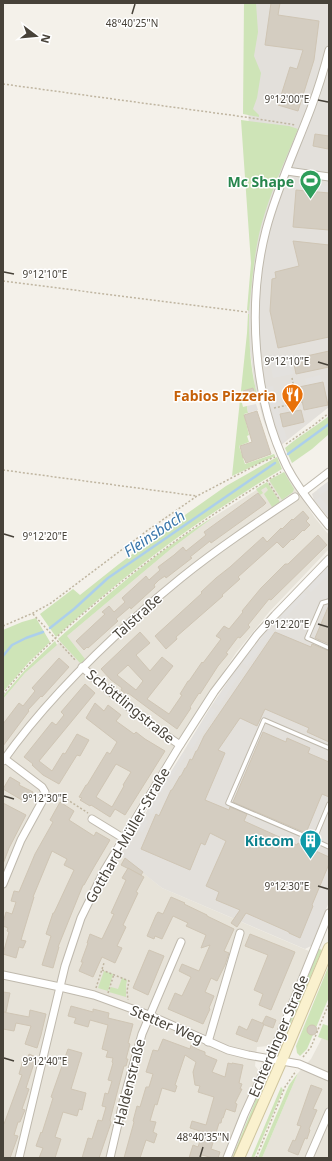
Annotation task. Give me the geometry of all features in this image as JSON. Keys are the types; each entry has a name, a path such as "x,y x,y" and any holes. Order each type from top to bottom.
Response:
{"main road":[{"name":"Echterdinger Straße","path":"239,1158 329,948"}],"street":[{"path":"329,50 320,83 277,196 263,243 257,276 255,311 261,385 280,452 303,492 315,510 329,526"},
{"path":"286,171 329,177"},
{"path":"303,492 329,472"},
{"name":"Talstraße","path":"4,760 24,734 82,667 126,626 180,578 250,527 295,497"},
{"name":"Gotthard-Müller-Straße","path":"19,1158 65,966 81,918 104,871 180,745 214,692 257,635 329,559"},
{"name":"Schöttlingstraße","path":"82,667 132,711 180,745"},
{"path":"3,884 21,840 44,798 45,792 42,787 4,760"},
{"path":"92,819 123,838"},
{"name":"Echterdinger Straße","path":"226,1158 270,1059 329,913"},
{"path":"208,1042 240,933"},
{"name":"Haldenstraße","path":"110,1158 138,1046 149,1015 181,942"},
{"name":"Stetter Weg","path":"3,975 94,995 149,1015 228,1050 299,1064 329,1077"},
{"path":"309,1158 329,1112"}],"lane":[{"path":"329,601 322,603 307,638 329,648"},
{"path":"329,748 264,720 228,803 329,847"},
{"path":"314,840 329,804"}],"path":[{"path":"3,84 274,121 303,127"},
{"path":"3,281 246,312 255,311"},
{"path":"292,378 297,403"},
{"path":"267,409 302,402"},
{"path":"3,626 33,613 50,603 148,530 197,496 280,452 329,413"},
{"path":"3,694 31,662 55,639 170,544 267,480 288,468"},
{"path":"3,470 197,496"},
{"path":"267,480 283,505"},
{"path":"33,613 82,667"},
{"path":"60,795 88,813 92,819"},
{"path":"94,995 104,963"},
{"path":"102,970 129,980 127,990 128,1000"},
{"path":"108,993 114,974"},
{"path":"256,1158 285,1087 303,1057 311,1047 329,1003"}],"shaded area":[{"path":"249,3 329,3 329,407 275,450 263,419 255,386 248,336 248,310 252,263 247,57"},
{"path":"297,183 329,186 329,192 296,188"},
{"path":"289,357 293,374 273,378 270,361"},
{"path":"320,375 322,382 307,385 305,379"},
{"path":"273,386 287,439 282,443 267,387"},
{"path":"256,404 258,410 248,413 247,406"},
{"path":"285,472 315,518 329,535 329,549 270,611 236,653 171,751 112,848 162,888 309,951 286,1010 273,1041 269,1046 257,1047 255,1066 259,1071 223,1158 3,1158 3,699 25,673 43,656 172,548 215,516"},
{"path":"329,481 329,518 314,500 312,494"},
{"path":"329,481 329,489 320,495 317,490"},
{"path":"320,497 329,508 329,518 315,500"},
{"path":"329,565 329,902 311,946 305,949 162,888 120,855 212,705 240,664 271,626"},
{"path":"329,566 329,574 311,592 306,588"},
{"path":"303,592 307,595 277,627 273,624"},
{"path":"269,628 274,632 247,666 242,662"},
{"path":"239,666 244,669 219,706 214,703"},
{"path":"211,707 217,711 192,749 187,746"},
{"path":"183,753 186,754 162,793 159,791"},
{"path":"156,797 161,800 152,814 147,811"},
{"path":"143,817 148,821 142,832 136,828"},
{"path":"322,1038 329,1041 329,1158 262,1158 298,1073 311,1059"}],"green space":[{"path":"244,3 256,3 258,32 254,56 261,73 257,98 253,109 259,117 243,114"},
{"path":"241,120 289,126 298,129 273,189 261,226 252,279 249,311 247,310 251,263"},
{"path":"248,314 251,364 257,394 256,395 253,388 242,391 244,398 241,399 243,407 247,406 248,413 244,414 249,435 247,436 249,442 239,446 245,464 274,454 275,456 232,476 247,333"},
{"path":"329,416 329,434 312,449 292,463 285,448"},
{"path":"277,457 282,469 223,506 166,546 82,613 56,637 40,614 73,589 80,595 175,522 226,486"},
{"path":"284,472 294,489 293,492 282,500 269,480"},
{"path":"267,482 280,502 272,507 264,494 268,490 266,487 261,490 263,493 260,495 256,489"},
{"path":"215,516 172,548 67,636 85,659 81,664 58,639 153,558 173,543"},
{"path":"36,618 50,642 29,662 3,692 3,630"},
{"path":"55,641 57,645 25,673 3,699 3,696 25,670"},
{"path":"317,948 322,950 287,1032 285,1030"},
{"path":"329,965 329,997 307,1049 300,1056 297,1053 296,1046"},
{"path":"104,971 113,974 108,991 98,988"},
{"path":"122,978 127,980 126,997 109,992 111,987 118,989"},
{"path":"323,1024 329,1026 329,1041 318,1037"},
{"path":"298,1073 262,1158 258,1158 289,1085"},
{"path":"263,1082 266,1083 235,1158 232,1158"},
{"path":"281,1087 283,1090 254,1158 251,1158"}],"building":[{"path":"271,3 280,3 278,15 319,21 314,60 298,111 278,105 290,67 297,69 303,50 265,45"},
{"path":"315,134 329,136 328,149 313,146"},
{"path":"296,190 329,193 329,230 293,227"},
{"path":"293,241 329,245 329,337 278,348 270,311 272,279 276,278 275,272 299,266"},
{"path":"329,351 329,367 296,374 293,359"},
{"path":"323,382 328,405 304,410 299,387"},
{"path":"253,388 255,395 245,398 243,391"},
{"path":"301,410 304,422 283,427 280,414"},
{"path":"257,411 271,454 246,463 240,446 252,442 244,415"},
{"path":"258,493 266,503 264,505 211,543 210,541 190,557 192,558 166,578 165,576 159,580 154,585 155,587 131,609 130,607 116,619 118,621 88,648 87,647 84,650 76,641 105,614 102,612 109,606 114,612 125,602 122,598 146,576 149,580 160,570 158,567 183,547 186,551 206,535 204,532"},
{"path":"303,511 309,518 306,521 310,525 283,548 277,542 238,577 240,579 176,637 177,639 166,649 155,636 202,593 201,592 216,578 263,537 267,542 281,528 282,529"},
{"path":"318,535 327,545 271,600 269,599 248,625 250,627 240,638 238,637 226,653 228,654 218,666 200,694 199,693 177,729 128,693 127,695 121,690 122,688 111,680 101,669 140,632 150,643 136,655 150,671 162,657 173,666 147,699 169,714 182,695 180,694 188,681 221,639 216,636 224,626 229,629 261,588 285,564 288,564","holes":["128,665 143,681 136,690 117,675"]},
{"path":"329,605 329,644 315,638"},
{"path":"275,632 311,647 312,644 329,651 329,742 307,732 309,728 265,709 257,726 240,718 218,750 225,753 205,800 229,810 230,807 247,814 244,821 297,845 298,843 329,857 329,864 300,938 246,913 237,927 231,923 240,910 216,900 219,892 206,886 226,841 210,833 205,845 201,843 190,870 141,849 156,814 159,816 171,790 186,768 190,759 192,760 204,736"},
{"path":"59,658 69,667 28,710 29,711 3,746 3,724 19,703 23,706 35,691 32,688"},
{"path":"85,684 95,693 39,761 52,771 63,753 65,754 77,734 89,740 80,756 77,755 59,784 43,775 24,757 52,722 56,725 64,715 61,712"},
{"path":"95,703 104,711 108,705 121,715 116,721 134,734 136,732 165,751 125,815 115,809 110,817 80,800 82,798 79,797 107,752 110,754 117,742 86,718","holes":["116,764 131,772 112,807 96,797"]},
{"path":"263,732 286,742 287,738 310,748 308,753 329,762 329,797 322,794 306,833 233,802"},
{"path":"10,777 20,783 19,785 33,792 27,803 3,789"},
{"path":"60,802 74,811 69,820 94,836 96,832 110,840 83,885 58,947 53,968 42,965 51,936 46,934 53,913 74,870 64,865 67,859 52,851 33,897 21,940 26,941 23,948 19,947 16,958 3,954 9,932 7,931 8,928 3,926 3,923 6,912 12,914 16,902 11,901 14,891 19,892 35,854 53,822 50,820"},
{"path":"3,803 26,815 9,848 3,864"},
{"path":"125,858 143,872 141,875 121,865"},
{"path":"128,868 144,877 136,892 138,893 123,925 126,927 117,946 122,948 115,963 102,957 93,977 79,971 83,962 81,962 87,943 90,934 102,939 114,914 111,913 126,880 122,878"},
{"path":"171,897 234,929 224,951 229,953 225,965 217,981 211,978 205,992 214,996 203,1024 168,1009 175,993 182,996 191,977 179,971 182,964 199,971 210,945 201,948 206,935 186,926 188,923 173,916 162,939 155,936 154,939 147,936 156,915 158,912 163,914"},
{"path":"250,934 295,952 271,1010 259,1005 263,994 254,990 268,955 245,946"},
{"path":"149,950 164,956 148,995 133,988"},
{"path":"3,992 10,993 6,1012 3,1012"},
{"path":"71,1006 93,1012 93,1009 109,1013 108,1018 133,1024 128,1043 130,1044 126,1059 128,1059 126,1066 124,1066 110,1120 111,1123 99,1158 82,1158 88,1138 92,1139 98,1120 102,1121 106,1107 102,1106 105,1093 108,1094 112,1081 108,1080 113,1058 106,1057 108,1051 102,1049 108,1025 90,1020 88,1027 74,1023 76,1018 68,1016"},
{"path":"30,1010 46,1014 37,1048 25,1044 31,1026 16,1023 14,1031 3,1029 3,1012 29,1017"},
{"path":"266,1016 276,1020 273,1028 262,1024"},
{"path":"252,1019 264,1024 257,1042 236,1034 239,1026 247,1030"},
{"path":"310,1025 314,1025 316,1026 316,1034 310,1035 307,1032 307,1028"},
{"path":"163,1039 190,1049 191,1045 205,1052 205,1055 217,1060 212,1072 225,1077 228,1063 243,1065 239,1083 242,1084 240,1089 242,1089 235,1103 237,1104 235,1112 226,1109 221,1123 219,1123 211,1149 220,1152 218,1158 202,1155 201,1158 189,1158 193,1145 198,1147 203,1132 190,1128 192,1121 206,1125 214,1097 198,1092 200,1086 195,1085 193,1072 196,1062 185,1055 175,1085 177,1086 175,1092 162,1088 157,1105 155,1104 150,1121 156,1122 153,1132 157,1134 154,1143 146,1140 140,1158 124,1158 137,1106 140,1107 146,1087 149,1087 153,1074 146,1072 153,1050 158,1051"},
{"path":"68,1049 82,1053 71,1089 86,1093 82,1110 79,1109 77,1116 63,1112 55,1137 61,1139 55,1158 39,1158 43,1148 36,1146 41,1132 42,1133 53,1098 51,1097"},
{"path":"29,1054 36,1057 26,1088 29,1089 22,1109 25,1110 20,1122 18,1122 14,1135 18,1136 10,1158 3,1158 3,1124 22,1075 19,1074 23,1060 27,1061"},
{"path":"311,1085 322,1089 313,1109 317,1110 309,1129 307,1139 305,1138 298,1155 288,1151 293,1140 295,1141 301,1126 297,1125"}],"waterway":[{"name":"Fleinsbach","path":"288,454 329,424"},
{"name":"Fleinsbach","path":"50,628 74,609 108,578 275,463"},
{"name":"Fleinsbach","path":"3,656 12,645 43,632"}],"place":[{"name":"Mc Shape","path":"310,200"},
{"name":"Fabios Pizzeria","path":"292,414"},
{"name":"Kitcom","path":"310,860"}]}
